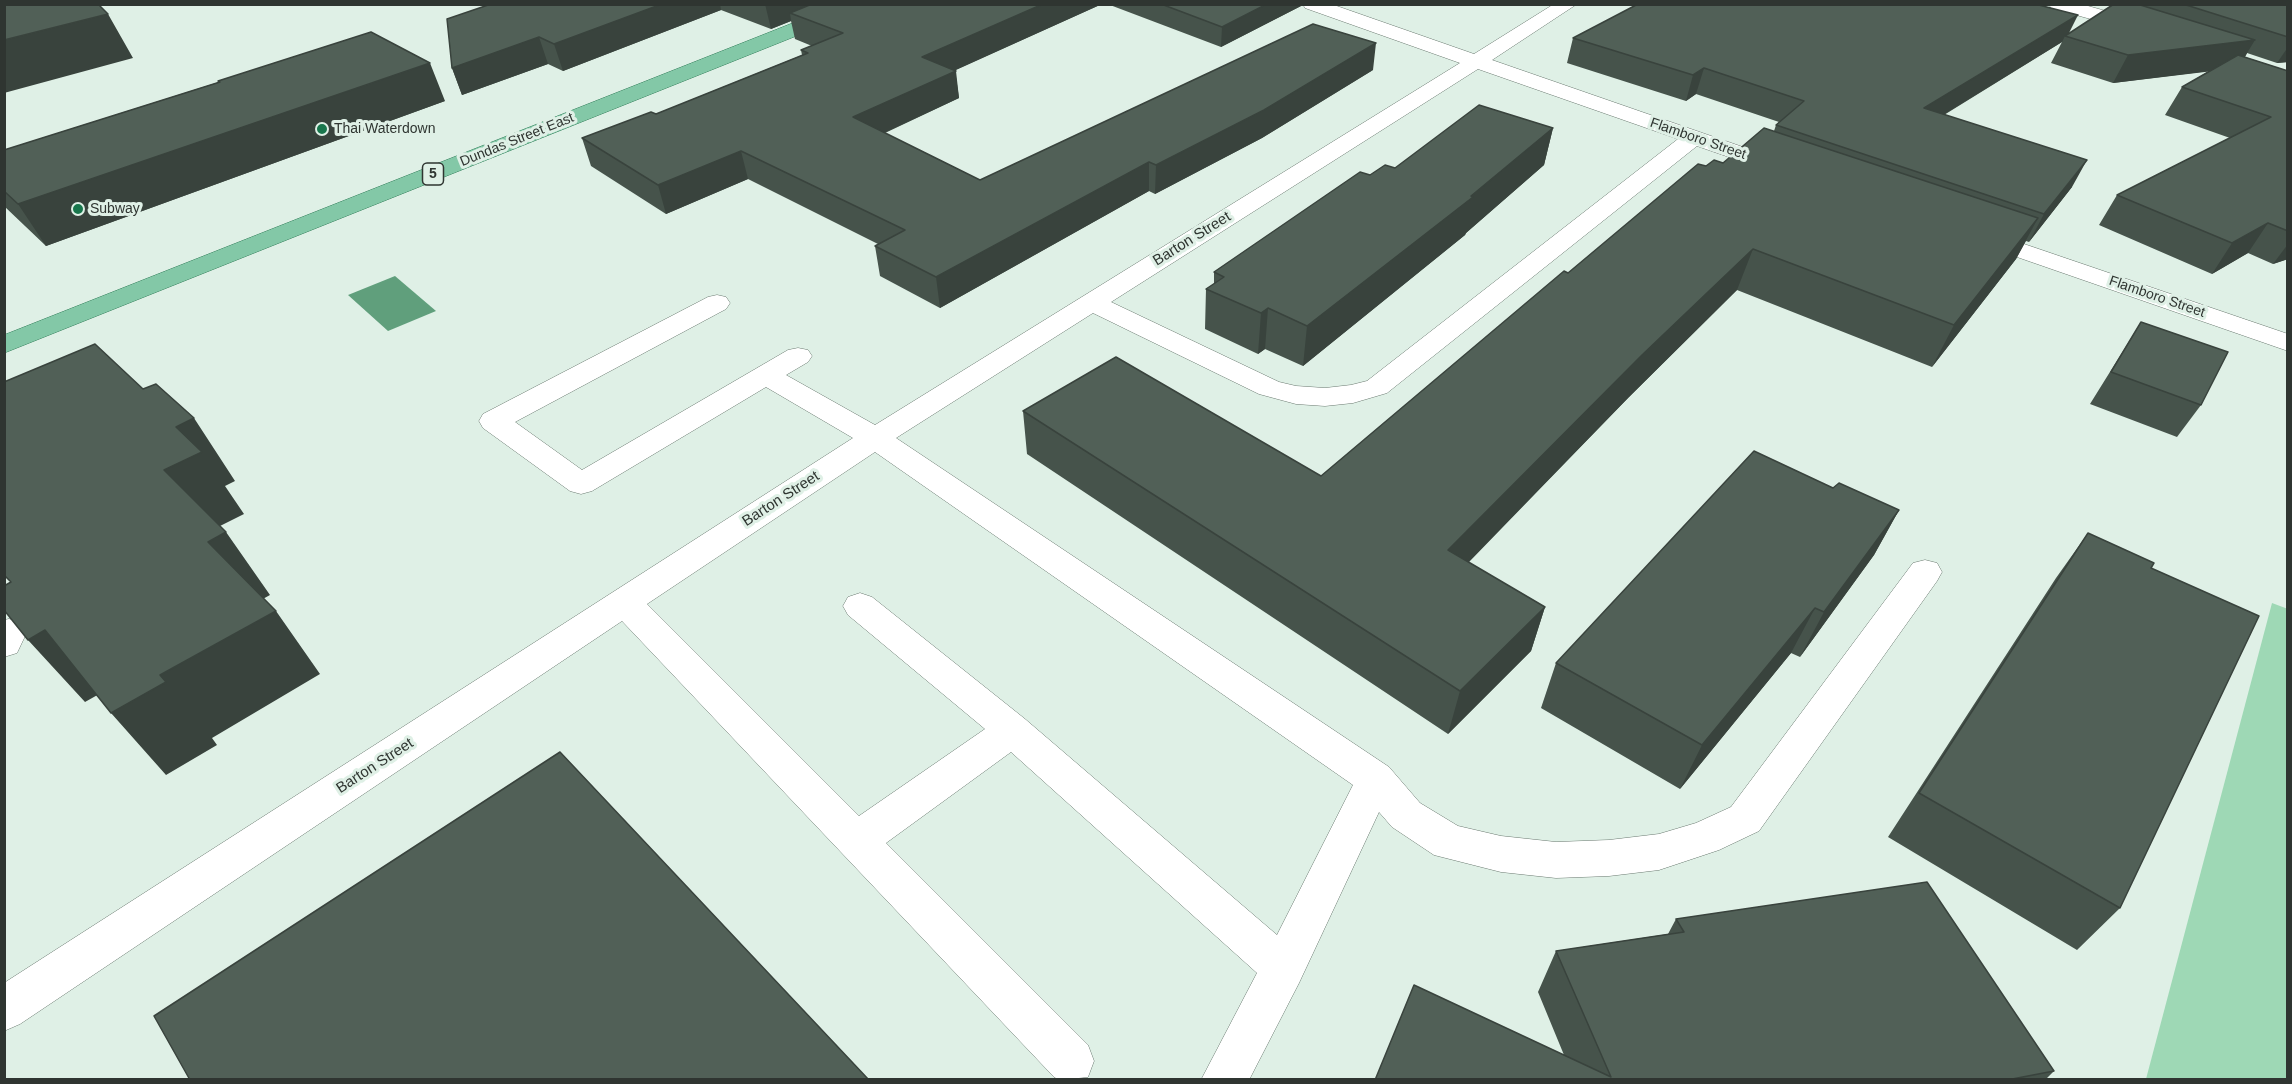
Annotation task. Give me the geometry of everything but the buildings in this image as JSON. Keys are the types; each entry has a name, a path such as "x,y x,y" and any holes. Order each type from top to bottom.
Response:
{"main road":[{"name":"Dundas Street East","path":"6,345 859,4"}],"street":[{"name":"Flamboro Street","path":"1312,4 1795,172"},
{"name":"Barton Street","path":"4,1009 875,438 1568,4"},
{"path":"2058,4 2163,34"},
{"path":"1090,302 1269,388 1296,395 1325,397 1353,394 1377,387 1694,138"},
{"name":"Flamboro Street","path":"1952,226 2288,343"},
{"path":"717,303 494,421 581,484 798,356"},
{"path":"766,375 875,438 1375,779 1406,815 1448,842 1501,854 1556,860 1608,858 1659,852 1705,838 1745,819 1925,572"},
{"path":"624,602 1071,1061"},
{"path":"860,606 1012,730 1283,968"},
{"path":"856,841 1012,730"},
{"path":"1224,1080 1283,968 1375,779"}],"shaded area":[{"path":"395,276 436,311 388,331 348,295"},
{"path":"2272,603 2288,609 2287,1079 2146,1079"}],"place":[{"name":"Thai Waterdown","path":"322,129"},
{"name":"Subway","path":"78,209"}]}
